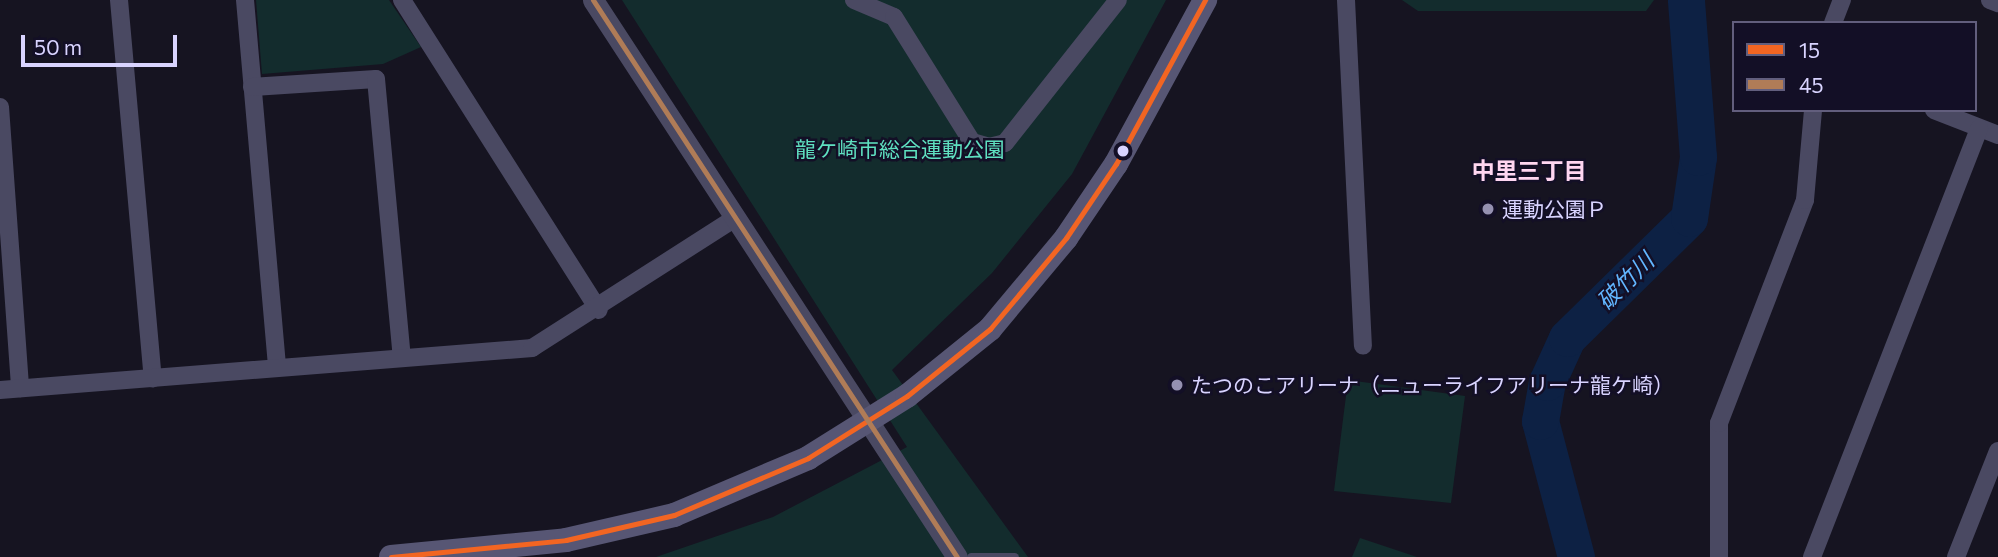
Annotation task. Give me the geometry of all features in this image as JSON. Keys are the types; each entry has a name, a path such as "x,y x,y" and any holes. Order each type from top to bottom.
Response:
{"main road":[{"path":"391,557 566,540 674,514 782,471 870,421 990,329 1058,249 1116,164 1206,0"}],"street":[{"path":"119,0 153,378"},
{"path":"245,0 277,368"},
{"path":"402,0 599,310"},
{"path":"593,0 957,557"},
{"path":"854,0 894,17 972,142 989,147 1005,144 1118,0"},
{"path":"1346,0 1363,346"},
{"path":"1834,21 1842,0"},
{"path":"1990,0 1998,3"},
{"path":"252,87 376,79 402,358"},
{"path":"0,107 20,388"},
{"path":"1719,557 1719,423 1805,200 1813,112"},
{"path":"1939,112 1998,135"},
{"path":"1812,557 1979,128"},
{"path":"0,390 531,348 599,310 735,218"},
{"path":"1956,557 1998,451"}],"lane":[{"path":"971,557 1014,557"}],"green space":[{"path":"256,0 389,0 421,47 383,64 262,74"},
{"name":"龍ケ崎市総合運動公園","path":"622,0 1166,0 1072,174 992,273 892,370 1028,557 656,557 773,517 907,447"},
{"path":"1402,0 1654,0 1646,11 1418,11"},
{"path":"1348,380 1465,396 1451,503 1334,491"},
{"path":"1360,538 1417,557 1352,557"}],"waterway":[{"name":"破竹川","path":"1576,557 1540,421 1547,382 1567,338 1689,218 1698,157 1686,0"}],"transit line":[{"name":"45","path":"593,0 957,557"},
{"name":"15","path":"391,557 566,540 674,515 808,458 907,396 990,329 1066,238 1116,164 1205,0"}],"place":[{"name":"運動公園Ｐ","path":"1488,209"},
{"name":"たつのこアリーナ（ニューライフアリーナ龍ケ崎）","path":"1177,385"}],"district":[{"name":"中里三丁目","path":"1529,170"}]}
